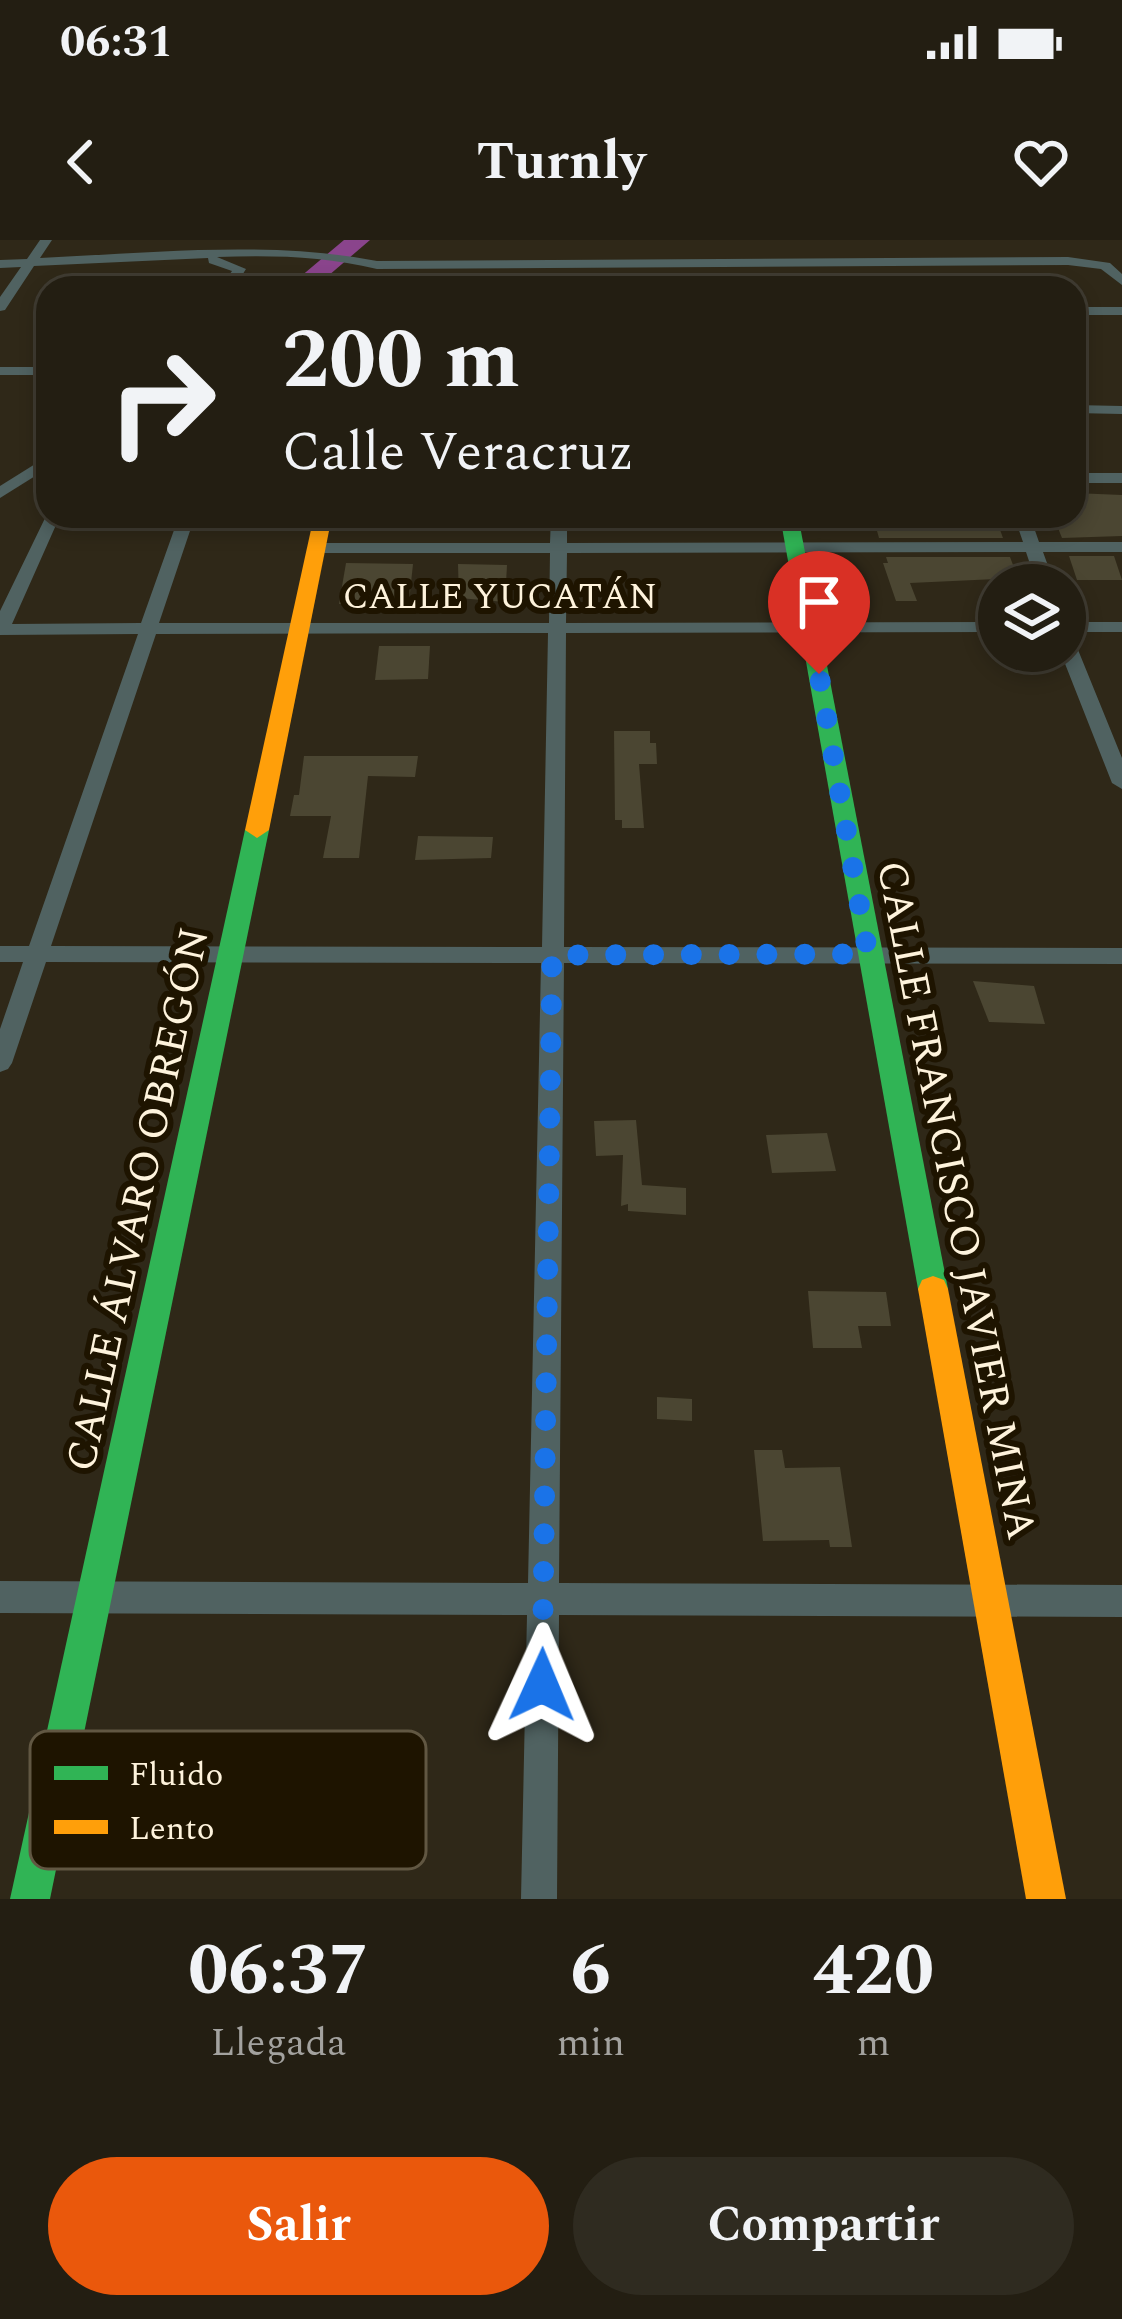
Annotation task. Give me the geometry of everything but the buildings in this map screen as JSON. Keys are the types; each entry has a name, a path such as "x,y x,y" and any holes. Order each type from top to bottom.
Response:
{"street":[{"path":"0,307 46,240"},
{"path":"187,255 207,240"},
{"path":"95,244 153,256"},
{"path":"0,255 58,259 308,253 376,265 930,269 1093,262 1113,269 1122,281"},
{"path":"187,255 240,269 235,276"},
{"path":"0,264 30,259"},
{"path":"374,276 376,265"},
{"path":"563,265 563,276"},
{"path":"743,265 745,276"},
{"path":"1086,311 1122,311"},
{"path":"0,371 36,370"},
{"path":"1086,409 1122,410"},
{"path":"0,493 36,469"},
{"path":"1086,478 1122,478"},
{"path":"0,629 46,528"},
{"path":"0,1063 183,528"},
{"name":"CALLE ÁLVARO OBREGÓN","path":"66,1731 320,528"},
{"path":"539,1899 559,528"},
{"name":"CALLE FRANCISCO JAVIER MINA","path":"791,528 1046,1899"},
{"path":"1027,528 1039,564"},
{"path":"316,548 1122,548"},
{"path":"0,601 18,588"},
{"name":"CALLE YUCATÁN","path":"0,629 978,627"},
{"path":"1086,627 1122,627"},
{"path":"1078,672 1122,783"},
{"path":"0,954 1122,956"},
{"path":"0,1597 1122,1601"},
{"name":"CALLE ÁLVARO OBREGÓN","path":"30,1899 36,1869"}],"waterway":[{"path":"314,276 358,240"}],"traffic: fast":[{"path":"791,528 933,1289"},
{"path":"66,1731 257,830"},
{"path":"30,1899 36,1869"}],"traffic: slow":[{"path":"257,830 320,528"},
{"path":"933,1289 1046,1899"}],"route":[{"path":"542,1685 552,955 868,954 819,674"}]}
